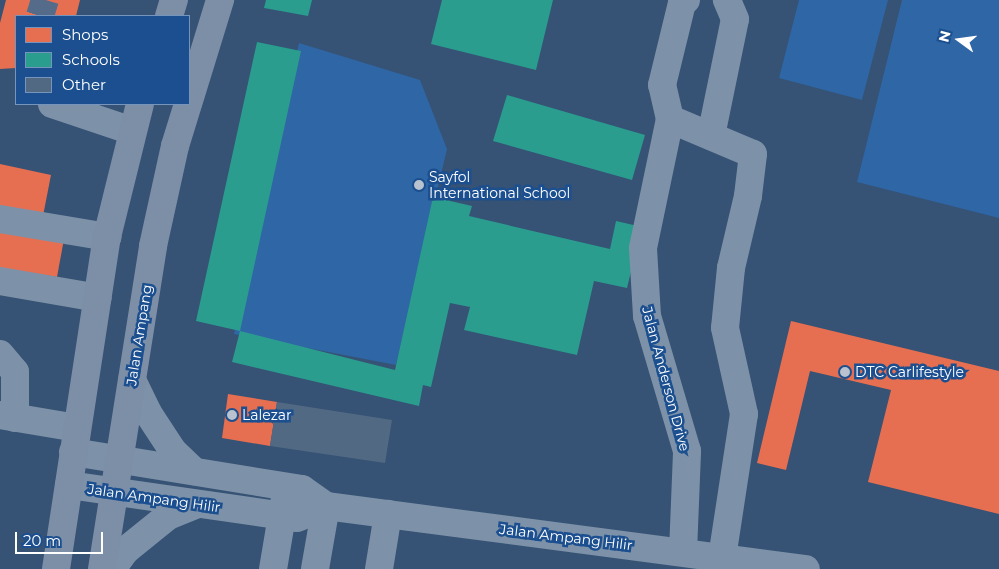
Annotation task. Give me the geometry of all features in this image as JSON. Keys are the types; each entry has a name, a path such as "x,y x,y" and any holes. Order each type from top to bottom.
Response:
{"main road":[{"path":"168,15 174,0"},
{"name":"Jalan Ampang","path":"190,96 220,0"},
{"path":"56,569 107,237 140,105"},
{"name":"Jalan Ampang","path":"102,569 153,246 175,146 187,105"}],"street":[{"path":"686,0 682,3 662,86 670,119 753,154 748,196 731,268 725,328 744,414 722,557"},
{"path":"711,136 736,19 727,0"},
{"path":"55,105 132,131"},
{"name":"Jalan Anderson Drive","path":"670,119 643,248 647,316 687,451 683,552"},
{"path":"0,219 107,237"},
{"path":"0,281 98,298"},
{"path":"0,354 15,372 8,417"},
{"path":"132,380 148,413 173,451 194,471"},
{"name":"Jalan Ampang Hilir","path":"8,417 75,440 120,459 302,489 326,506 806,569"},
{"name":"Jalan Ampang Hilir","path":"69,485 297,518 326,506"},
{"path":"273,569 287,486"},
{"path":"112,569 126,550 168,516 198,504"},
{"path":"315,569 326,506"},
{"path":"380,569 388,514"}],"shaded area":[{"path":"799,0 888,0 862,100 779,78"},
{"path":"902,0 999,0 999,218 857,182"},
{"path":"299,43 420,80 447,149 396,365 234,334"}],"building: Shops":[{"path":"6,0 80,0 76,15 15,15 15,68 0,69 0,23"},
{"path":"0,164 51,175 42,221 0,212"},
{"path":"0,229 64,239 57,277 0,268"},
{"path":"791,321 999,371 999,514 868,482 891,390 810,371 786,470 757,463"},
{"path":"228,394 277,402 270,446 222,438"}],"building: Schools":[{"path":"266,0 312,0 308,16 264,8"},
{"path":"442,0 553,0 536,70 431,44"},
{"path":"257,42 301,51 240,331 196,321"},
{"path":"507,95 645,135 632,180 493,141"},
{"path":"433,197 472,206 469,216 610,249 616,221 642,227 627,288 594,281 577,355 464,330 470,307 450,303 431,387 423,385 419,406 232,362 240,331 395,370"}],"building: Other":[{"path":"277,402 392,420 385,463 270,446"}],"tunnel":[{"path":"40,15 45,0"}],"place":[{"name":"Sayfol International School","path":"419,185"},
{"name":"DTC Carlifestyle","path":"845,372"},
{"name":"Lalezar","path":"232,415"}]}
